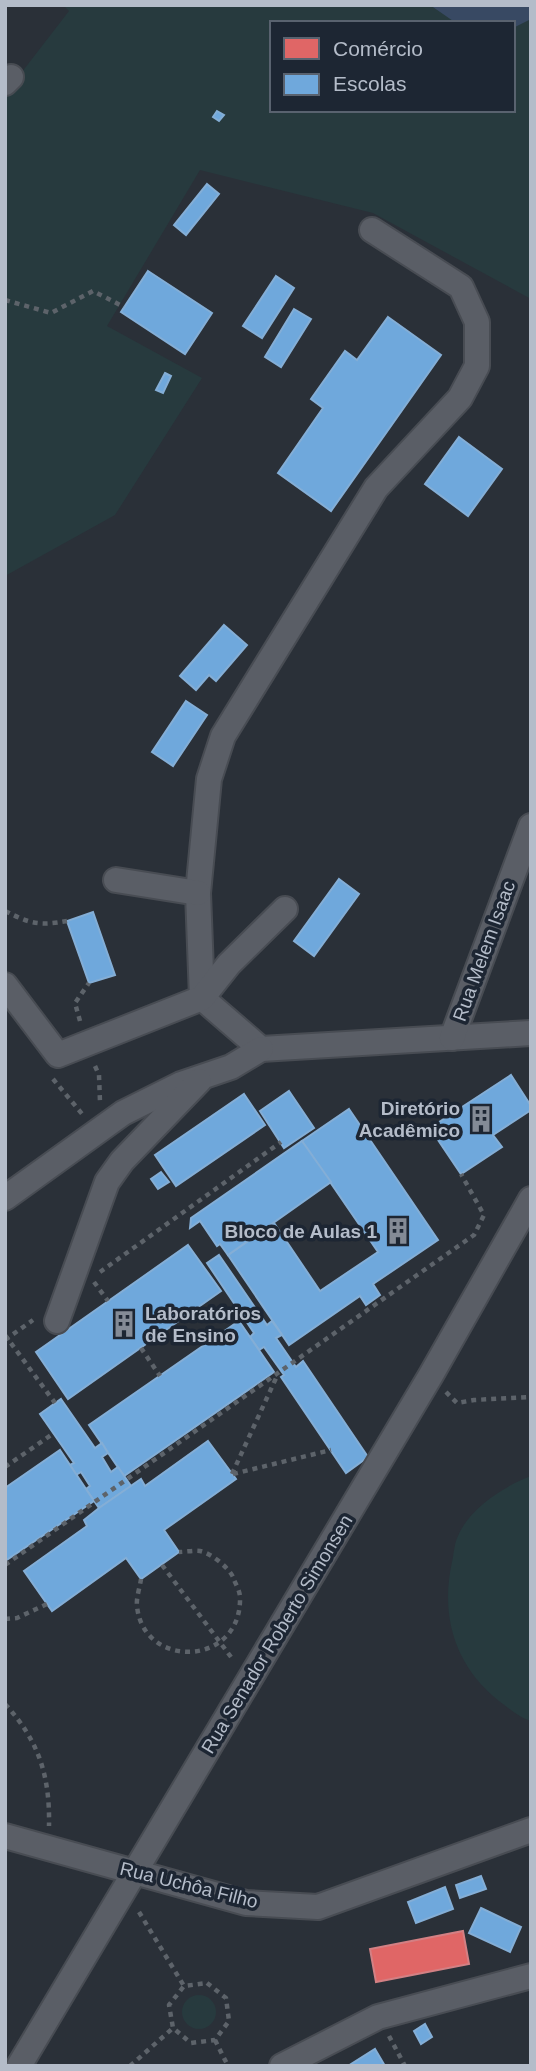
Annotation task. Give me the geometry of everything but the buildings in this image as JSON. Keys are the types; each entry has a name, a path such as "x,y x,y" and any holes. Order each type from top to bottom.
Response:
{"street":[{"path":"261,1049 202,998 198,892 209,779 223,736 376,488 460,398 477,366 477,322 461,287 372,230"},
{"name":"Rua Melem Isaac","path":"452,1038 531,825"},
{"path":"116,880 198,892"},
{"path":"5,985 58,1055 202,998 229,964 285,909"},
{"path":"5,1198 123,1113 181,1084 230,1067 261,1049 531,1033"},
{"path":"57,1321 107,1182 122,1161 205,1076"},
{"name":"Rua Senador Roberto Simonsen","path":"19,2066 431,1375 531,1199"},
{"name":"Rua Uchôa Filho","path":"5,1836 49,1848 131,1881 246,1903 318,1907 531,1830"},
{"path":"282,2066 378,2017 531,1976"}],"path":[{"path":"5,300 51,313 93,291 124,307"},
{"path":"5,911 28,923 41,926 67,921"},
{"path":"55,1404 6,1337 281,1142"},
{"path":"5,1564 474,1235 484,1214 461,1174"},
{"path":"92,1278 108,1301"},
{"path":"141,1348 160,1376"},
{"path":"278,1373 232,1474 331,1450"},
{"path":"431,1375 457,1404 474,1400 518,1400 531,1397"},
{"path":"5,1467 54,1433"},
{"path":"141,1579 137,1606 146,1631 168,1650 198,1653 221,1643 236,1623 240,1596 230,1570 202,1551 179,1552"},
{"path":"162,1564 248,1681"},
{"path":"5,1619 18,1619 47,1604"},
{"path":"5,1704 20,1720 43,1763 49,1805 49,1848"},
{"path":"131,1881 184,1986"},
{"path":"207,1983 226,1998 229,2021 215,2040 191,2043 173,2028 169,2005 184,1986 207,1983"},
{"path":"378,2017 405,2066"},
{"path":"130,2066 173,2028"},
{"path":"215,2040 228,2066"}],"green space":[{"path":"63,5 531,5 531,299 373,213 200,170 107,326 202,378 115,515 5,576 5,94 69,11"},
{"path":"531,1476 531,1721 499,1701 471,1672 454,1639 448,1602 455,1546 463,1526 489,1500"},
{"path":"199,1995 211,2000 216,2012 211,2024 199,2029 187,2024 182,2012 187,2000"}],"water":[{"path":"430,5 531,5 531,19 515,27 515,21 453,21"}],"place":[{"name":"Diretório Acadêmico","path":"481,1119"},
{"name":"Bloco de Aulas 1","path":"398,1231"},
{"name":"Laboratórios de Ensino","path":"124,1324"}]}
